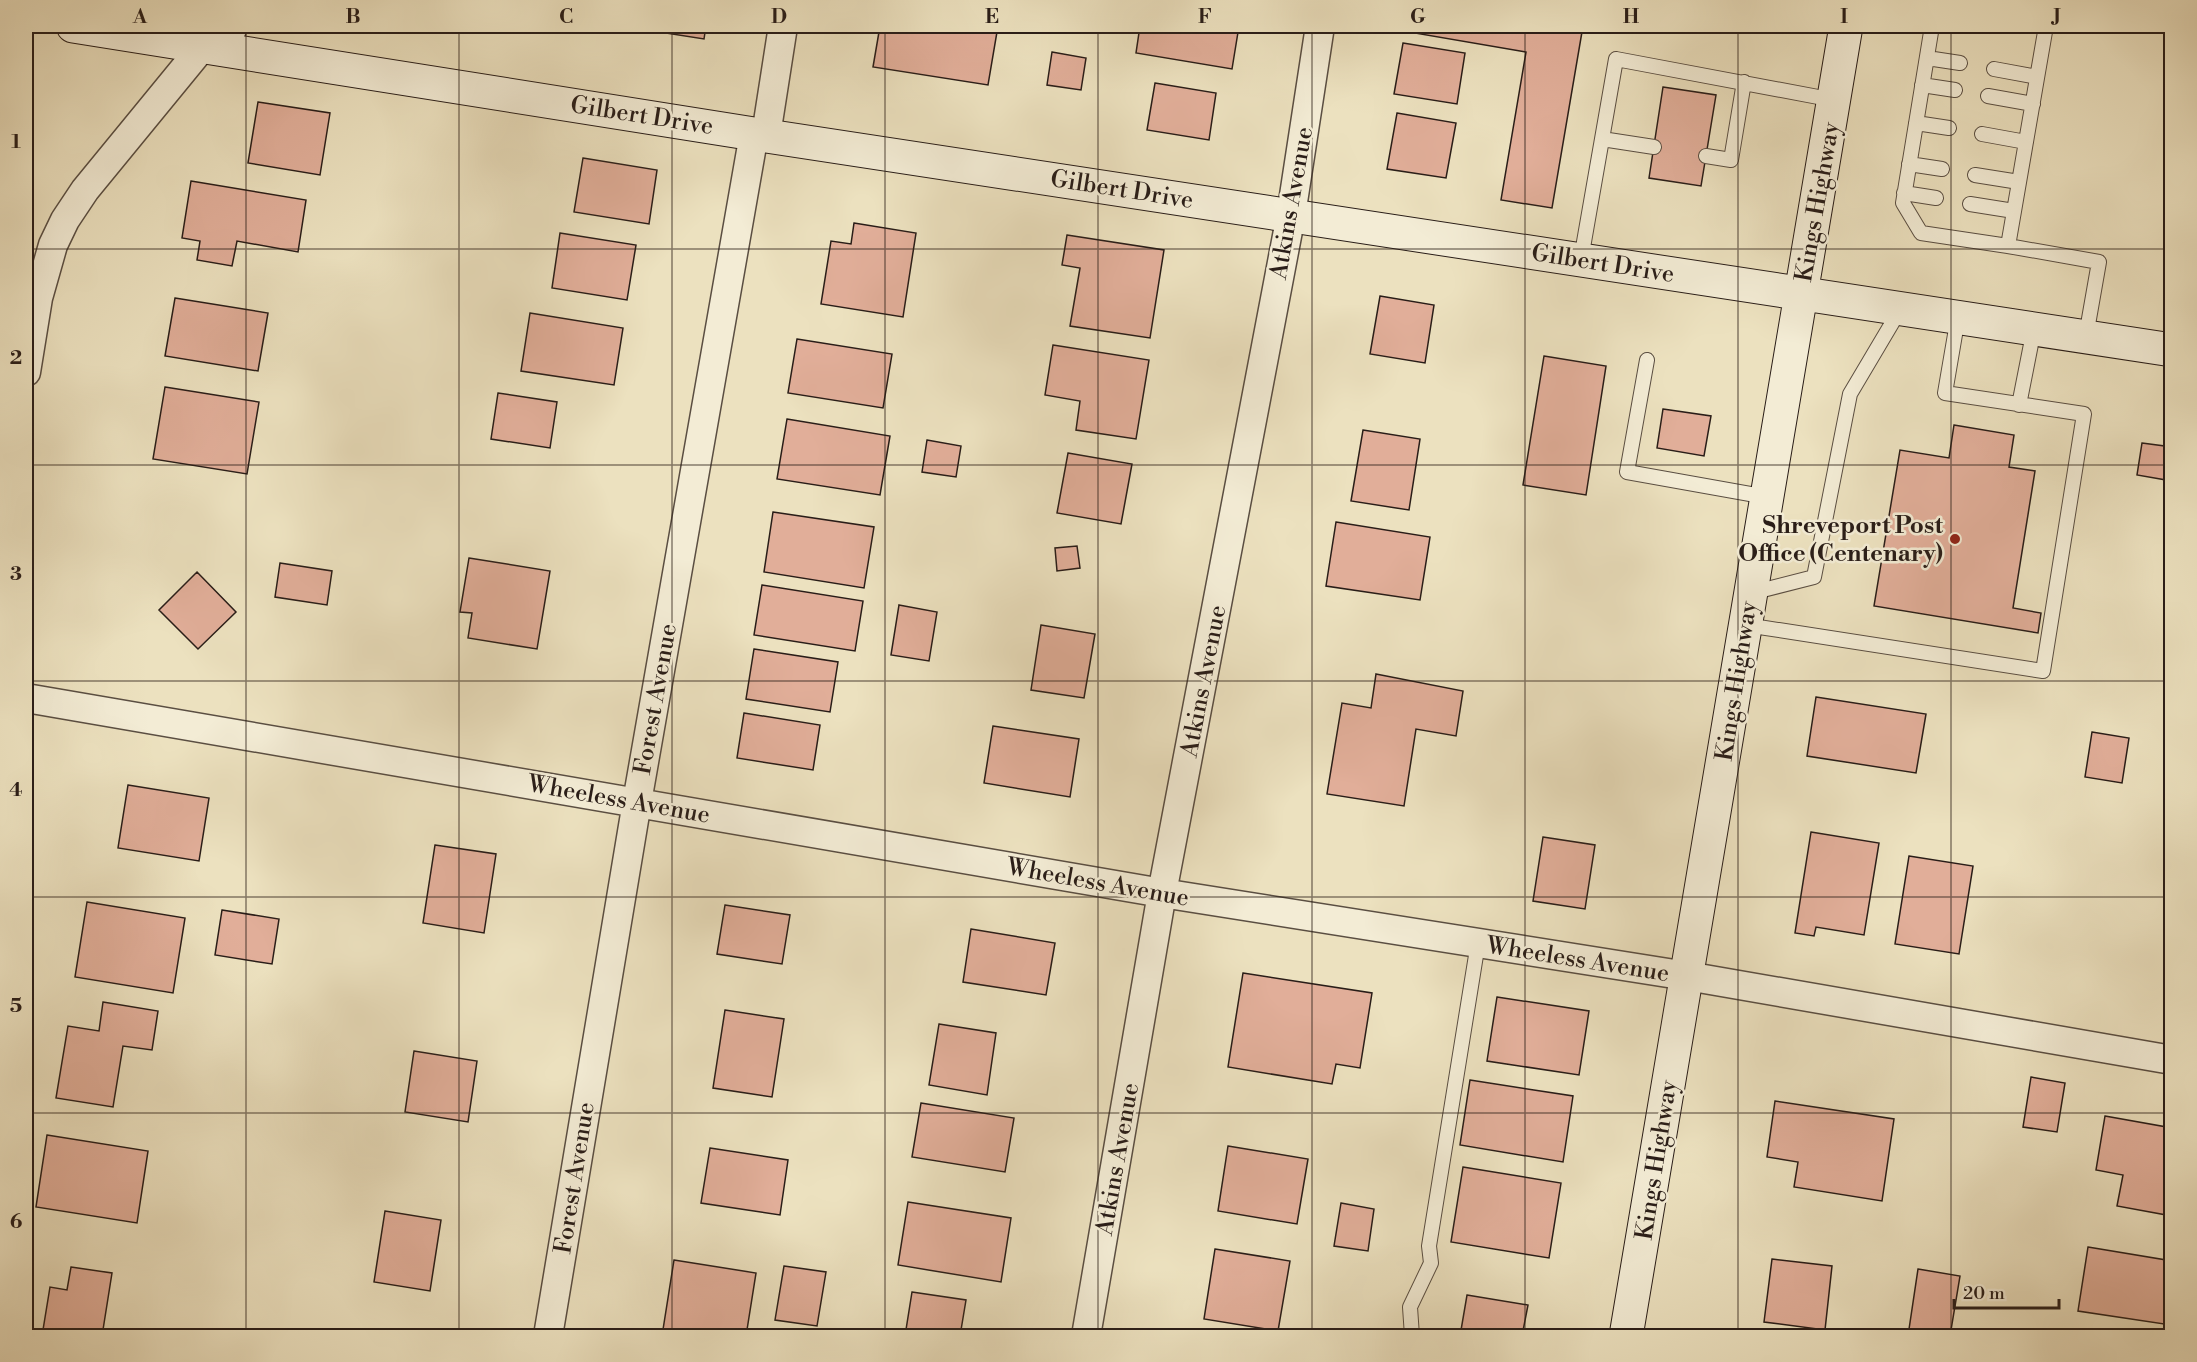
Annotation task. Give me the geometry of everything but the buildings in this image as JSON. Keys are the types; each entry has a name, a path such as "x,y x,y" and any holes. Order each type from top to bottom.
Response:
{"street":[{"name":"Gilbert Drive","path":"73,26 220,40 760,134 2172,350"},
{"name":"Forest Avenue","path":"548,1336 637,802 760,134 783,26"},
{"name":"Atkins Avenue","path":"1086,1336 1162,893 1291,215 1320,26"},
{"name":"Kings Highway","path":"1626,1336 1846,26"},
{"path":"26,372 38,298 53,245 65,220 85,190 220,40"},
{"name":"Wheeless Avenue","path":"26,698 1162,893 1687,976 2172,1060"}],"lane":[{"path":"1932,26 1903,203 1921,233 2099,262 2086,336"},
{"path":"2008,246 2046,26"},
{"path":"1927,58 1960,63"},
{"path":"1581,259 1616,59 1834,100"},
{"path":"1994,69 2037,77"},
{"path":"1706,156 1731,160 1744,82"},
{"path":"1922,85 1955,90"},
{"path":"1988,96 2032,104"},
{"path":"1916,123 1949,128"},
{"path":"1982,134 2026,142"},
{"path":"1602,139 1654,147"},
{"path":"1909,164 1942,170"},
{"path":"1975,175 2019,182"},
{"path":"1904,193 1936,198"},
{"path":"1971,204 2014,211"},
{"path":"1751,593 1814,577 1850,394 1901,308"},
{"path":"1746,625 2043,671 2084,414 1945,393 1958,317"},
{"path":"2019,405 2034,329"},
{"path":"1647,360 1626,472 1767,497"},
{"path":"1412,1336 1410,1307 1431,1263 1429,1246 1478,943"}],"place":[{"name":"Shreveport Post Office (Centenary)","path":"1955,539"}]}
